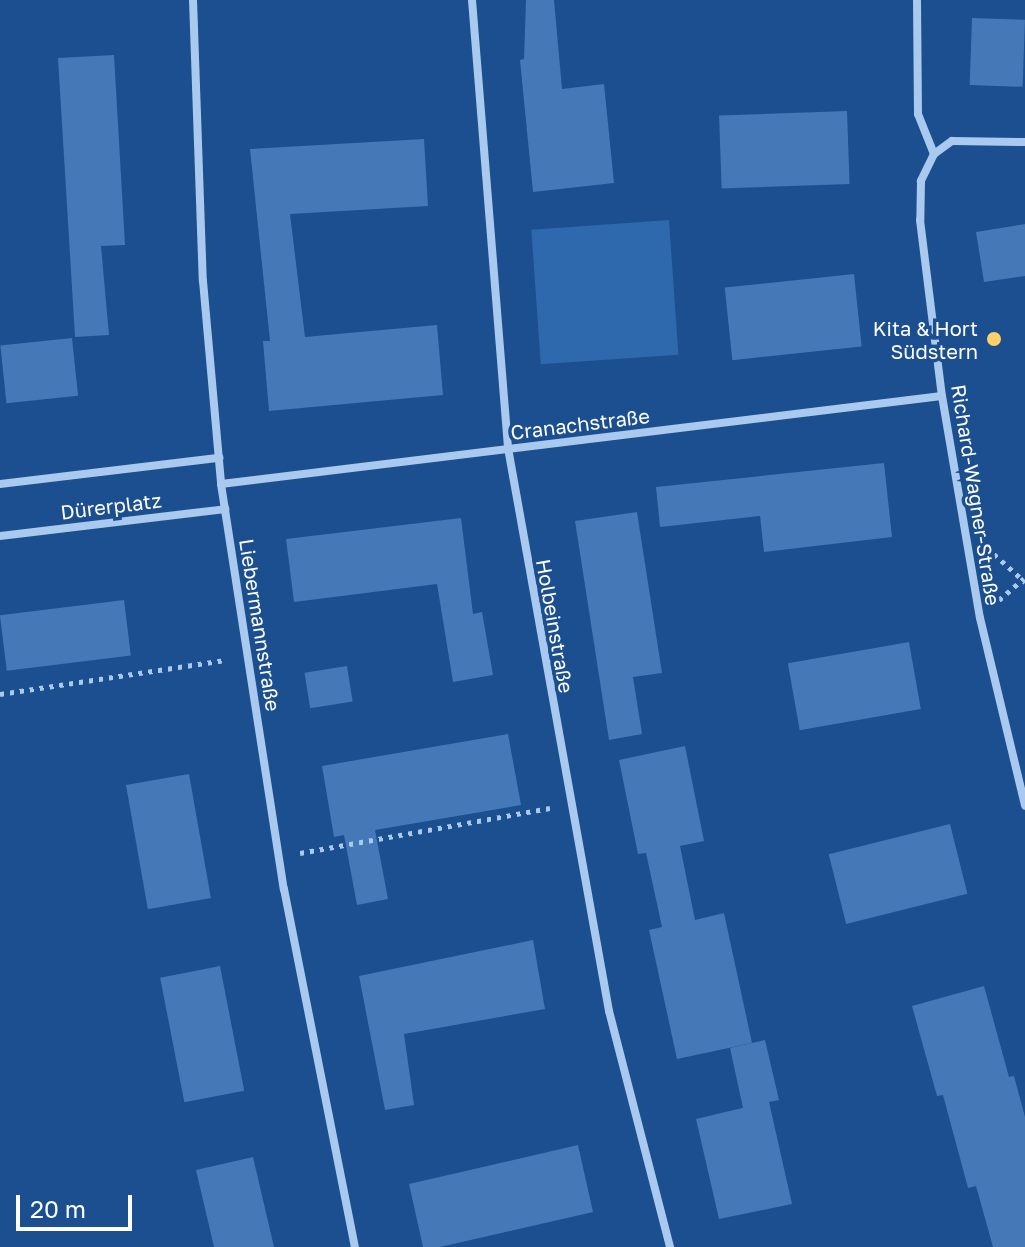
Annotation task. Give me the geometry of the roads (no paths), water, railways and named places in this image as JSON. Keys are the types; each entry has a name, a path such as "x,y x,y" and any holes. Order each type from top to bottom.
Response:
{"street":[{"name":"Liebermannstraße","path":"193,0 203,281 221,484 279,856 355,1247"},
{"name":"Holbeinstraße","path":"472,0 508,448 609,1011 670,1247"},
{"path":"917,0 918,114 934,154 952,141 1025,142"},
{"name":"Richard-Wagner-Straße","path":"934,154 921,181 920,220 942,396 980,618 1025,806"},
{"name":"Cranachstraße","path":"221,484 942,396"},
{"name":"Dürerplatz","path":"0,484 219,458"},
{"name":"Dürerplatz","path":"0,536 225,509"}],"place":[{"name":"Kita & Hort Südstern","path":"994,339"}]}
